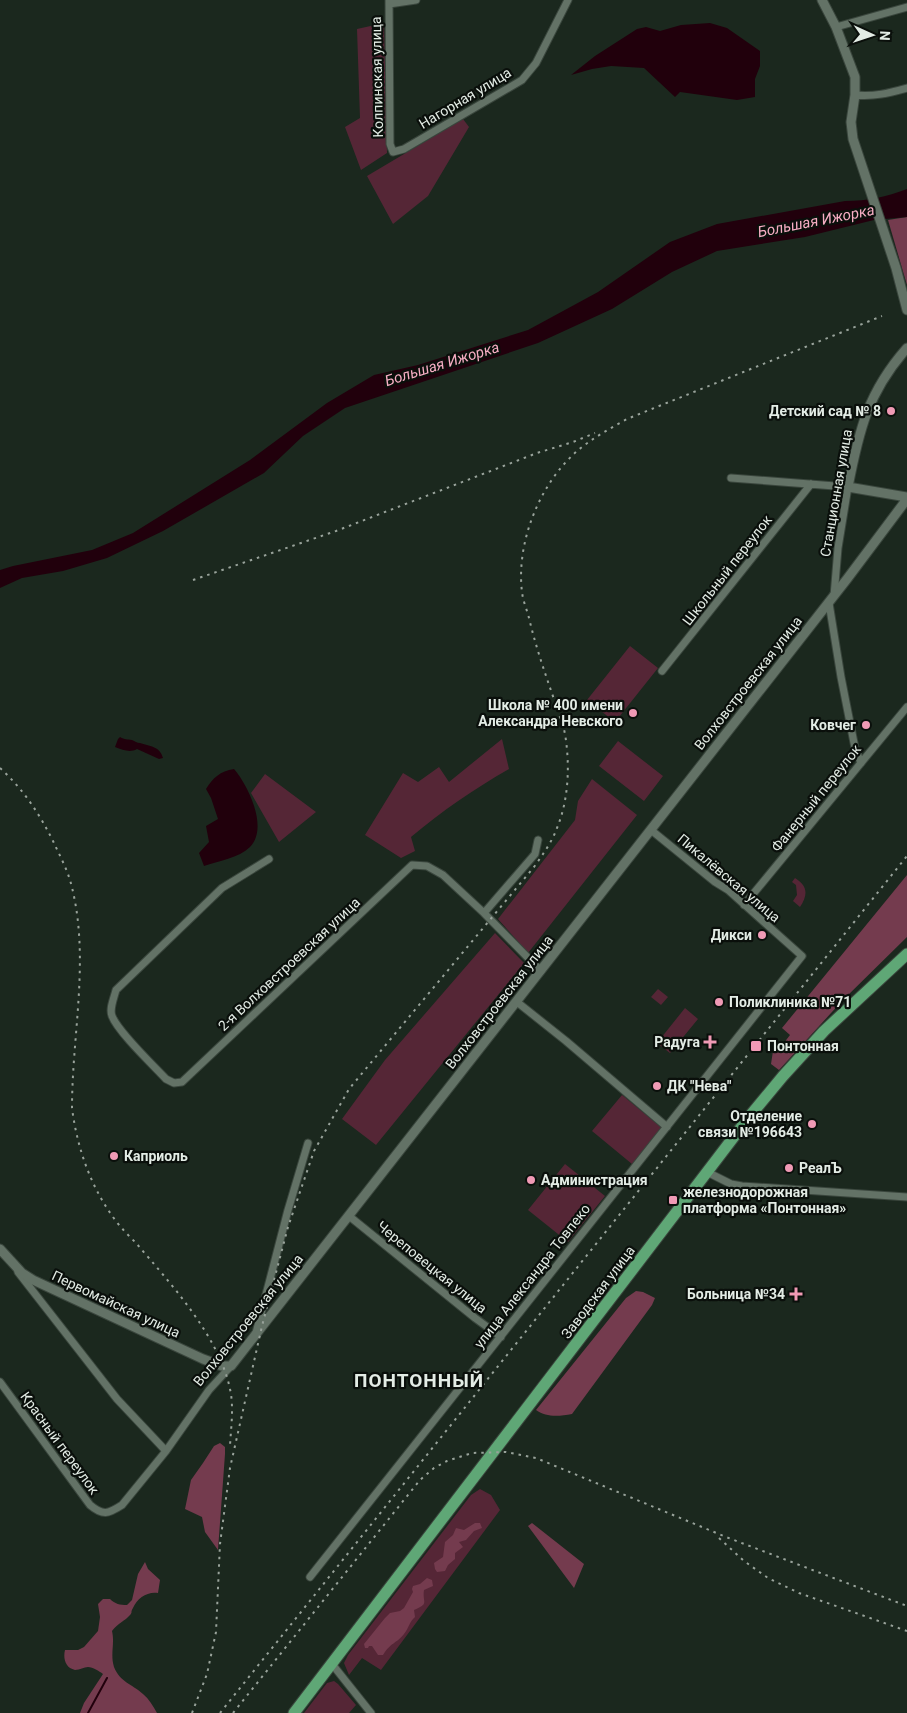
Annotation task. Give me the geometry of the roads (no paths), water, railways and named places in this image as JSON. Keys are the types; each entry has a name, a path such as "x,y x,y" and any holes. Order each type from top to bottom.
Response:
{"main road":[{"name":"Заводская улица","path":"294,1713 749,1117 802,1054 851,1004 907,954"}],"street":[{"path":"389,2 416,0"},
{"name":"Нагорная улица","path":"393,152 404,149 522,80 536,63 568,0"},
{"path":"822,0 836,27 854,77 855,95 851,122 853,139 896,268 907,310"},
{"name":"Колпинская улица","path":"389,2 390,144 393,152"},
{"path":"836,27 907,7"},
{"path":"855,95 882,95 907,88"},
{"name":"Станционная улица","path":"862,763 855,748 841,677 831,599 848,487 858,437 874,393 891,367 907,348"},
{"path":"731,478 848,487 907,498"},
{"name":"Школьный переулок","path":"662,671 811,484"},
{"name":"Волховстроевская улица","path":"105,1513 122,1505 166,1451 209,1390 232,1366 517,1002 831,599 907,498"},
{"name":"Фанерный переулок","path":"744,905 907,707"},
{"name":"Пикалёвская улица","path":"651,830 744,905 791,946"},
{"path":"538,840 535,854 484,913 541,971"},
{"name":"2-я Волховстроевская улица","path":"268,859 222,888 116,990 111,1015 118,1026 166,1079 174,1083 182,1082 412,865 427,866 443,876 484,913"},
{"name":"улица Александра Товпеко","path":"310,1577 802,956 791,946"},
{"path":"517,1002 667,1127"},
{"path":"255,1336 288,1210 308,1143"},
{"path":"707,1172 731,1184 742,1186 907,1197"},
{"name":"Череповецкая улица","path":"349,1216 500,1337"},
{"name":"Первомайская улица","path":"0,1249 10,1262 33,1280 203,1359 222,1366 232,1366"},
{"path":"10,1262 116,1399 166,1451"},
{"name":"Красный переулок","path":"0,1382 90,1505 100,1513 105,1513"},
{"path":"332,1664 371,1713"}],"water":[{"path":"710,23 727,28 760,51 760,66 755,79 755,97 737,100 680,92 675,97 644,68 611,66 571,75 595,56 637,29 646,27 660,31 681,25"},
{"name":"Большая Ижорка","path":"907,189 907,217 874,220 805,237 717,251 672,272 612,309 538,343 345,408 303,436 264,473 163,531 107,558 63,571 22,578 0,588 0,570 92,550 133,533 250,460 327,403 374,375 418,365 528,330 598,292 670,242 717,224 845,201 877,198"},
{"path":"120,737 154,747 162,754 163,758 159,759 137,749 129,751 115,747"},
{"path":"234,769 245,785 254,807 257,818 255,839 250,847 240,854 204,866 199,853 209,842 206,826 218,819 206,789 217,776 225,771"}],"waterway":[{"path":"88,1713 107,1678"}],"railway":[{"path":"192,1713 207,1674 216,1632 220,1544 230,1468 262,1326 288,1227 314,1151 349,1089 534,867 553,838 561,817 567,781 568,757 565,734 538,651 522,592 523,554 533,516 541,498 563,465 576,452 594,438 627,419 882,316"},
{"path":"193,580 336,531 537,453 595,433"},
{"path":"0,768 23,793 48,831 70,880 76,908 80,965 72,1108 81,1151 91,1179 113,1217 192,1311 215,1349 230,1389 232,1403 230,1446"},
{"path":"220,1713 907,856"},
{"path":"233,1713 420,1480 434,1468 447,1461 472,1453 506,1452 536,1458 726,1537 907,1606"},
{"path":"719,1538 744,1561 768,1578 799,1593 907,1631"}],"place":[{"name":"Детский сад № 8","path":"891,411"},
{"name":"Школа № 400 имени Александра Невского","path":"633,713"},
{"name":"Ковчег","path":"866,725"},
{"name":"Дикси","path":"762,935"},
{"name":"Поликлиника №71","path":"719,1002"},
{"name":"Радуга","path":"710,1042"},
{"name":"Понтонная","path":"756,1046"},
{"name":"ДК \"Нева\"","path":"657,1086"},
{"name":"Отделение связи №196643","path":"812,1124"},
{"name":"Каприоль","path":"114,1156"},
{"name":"РеалЪ","path":"789,1168"},
{"name":"Администрация","path":"531,1180"},
{"name":"железнодорожная платформа «Понтонная»","path":"673,1200"},
{"name":"Больница №34","path":"796,1294"}],"district":[{"name":"ПОНТОННЫЙ","path":"419,1380"}]}
